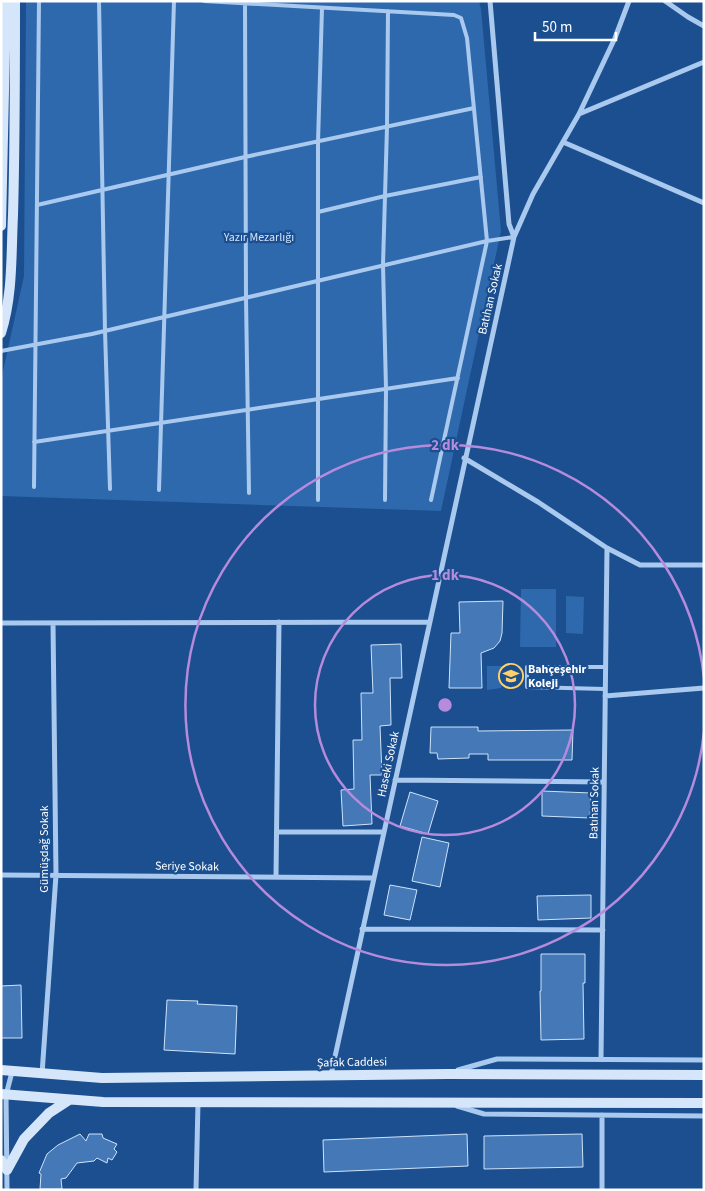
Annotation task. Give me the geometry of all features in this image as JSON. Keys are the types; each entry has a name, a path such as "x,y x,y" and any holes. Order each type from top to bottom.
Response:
{"main road":[{"path":"1,226 6,1"},
{"path":"1,333 5,320 10,283 15,1"},
{"name":"Şafak Caddesi","path":"1,1070 102,1078 448,1074 704,1075"},
{"path":"4,1094 103,1102 704,1103"},
{"path":"7,1170 24,1139 49,1113 69,1100"},
{"path":"1,1160 7,1170"}],"street":[{"path":"490,1 510,224 514,237"},
{"name":"Batıhan Sokak","path":"464,458 514,237 532,194 579,114 615,38 629,1"},
{"path":"665,1 704,26"},
{"path":"579,114 704,62"},
{"path":"563,142 704,202"},
{"path":"464,458 538,502 607,548 640,565 704,565"},
{"name":"Haseki Sokak","path":"331,1075 464,458"},
{"name":"Batıhan Sokak","path":"601,1059 607,548"},
{"path":"276,877 279,622"},
{"path":"1,623 429,622"},
{"name":"Gümüşdağ Sokak","path":"42,1074 56,875 53,623"},
{"path":"605,696 704,688"},
{"path":"395,780 604,782"},
{"path":"276,832 383,832"},
{"name":"Seriye Sokak","path":"1,875 373,878"},
{"path":"362,929 603,930"},
{"path":"448,1074 497,1059 704,1060"},
{"path":"7,1190 4,1094 12,1072"},
{"path":"445,1102 484,1114 704,1116"},
{"path":"196,1190 198,1103"},
{"path":"602,1116 602,1190"}],"lane":[{"path":"34,487 38,1"},
{"path":"99,1 110,489"},
{"path":"159,490 174,1"},
{"path":"204,1 454,15 461,18 467,38 487,241 431,500"},
{"path":"245,4 249,493"},
{"path":"318,500 318,142 322,8"},
{"path":"385,500 386,388 383,265 388,11"},
{"path":"37,205 245,157 474,108"},
{"path":"318,212 385,196 481,177"},
{"path":"1,351 105,331 487,241 514,237"},
{"path":"34,442 458,378"},
{"path":"605,689 528,687 527,667 606,666"}],"green space":[{"name":"Yazır Mezarlığı","path":"26,1 479,1 501,231 441,511 1,496 1,380 24,276"},
{"path":"521,589 556,589 556,647 520,647"},
{"path":"566,596 584,597 583,634 566,633"},
{"path":"487,666 504,666 501,688 487,690"}],"building":[{"path":"503,601 500,641 494,648 481,653 482,688 449,688 451,633 460,633 459,602"},
{"path":"401,644 402,678 390,678 391,725 380,726 382,775 370,775 372,824 343,826 341,790 354,789 353,740 362,740 361,693 373,693 371,645"},
{"path":"431,727 478,727 478,731 573,730 572,760 488,760 488,754 469,754 469,758 438,759 437,753 430,753"},
{"path":"542,791 591,793 590,818 542,816"},
{"path":"410,792 438,801 428,834 400,826"},
{"path":"422,837 449,843 440,887 412,881"},
{"path":"390,885 417,890 410,920 384,915"},
{"path":"591,895 591,918 538,920 537,896"},
{"path":"541,954 585,954 585,983 583,983 584,1039 541,1040"},
{"path":"21,985 22,1038 1,1038 1,986"},
{"path":"167,1000 198,1001 197,1004 237,1006 235,1054 164,1050"},
{"path":"80,1134 86,1141 89,1134 102,1134 103,1138 117,1144 114,1149 117,1152 112,1160 108,1158 107,1163 97,1158 94,1161 77,1163 66,1178 61,1179 62,1189 40,1189 41,1174 39,1173 47,1154 58,1145"},
{"path":"467,1134 468,1166 324,1172 323,1140"},
{"path":"582,1134 583,1167 484,1169 484,1136"}],"place":[{"name":"Bahçeşehir Koleji","path":"511,676"}]}
